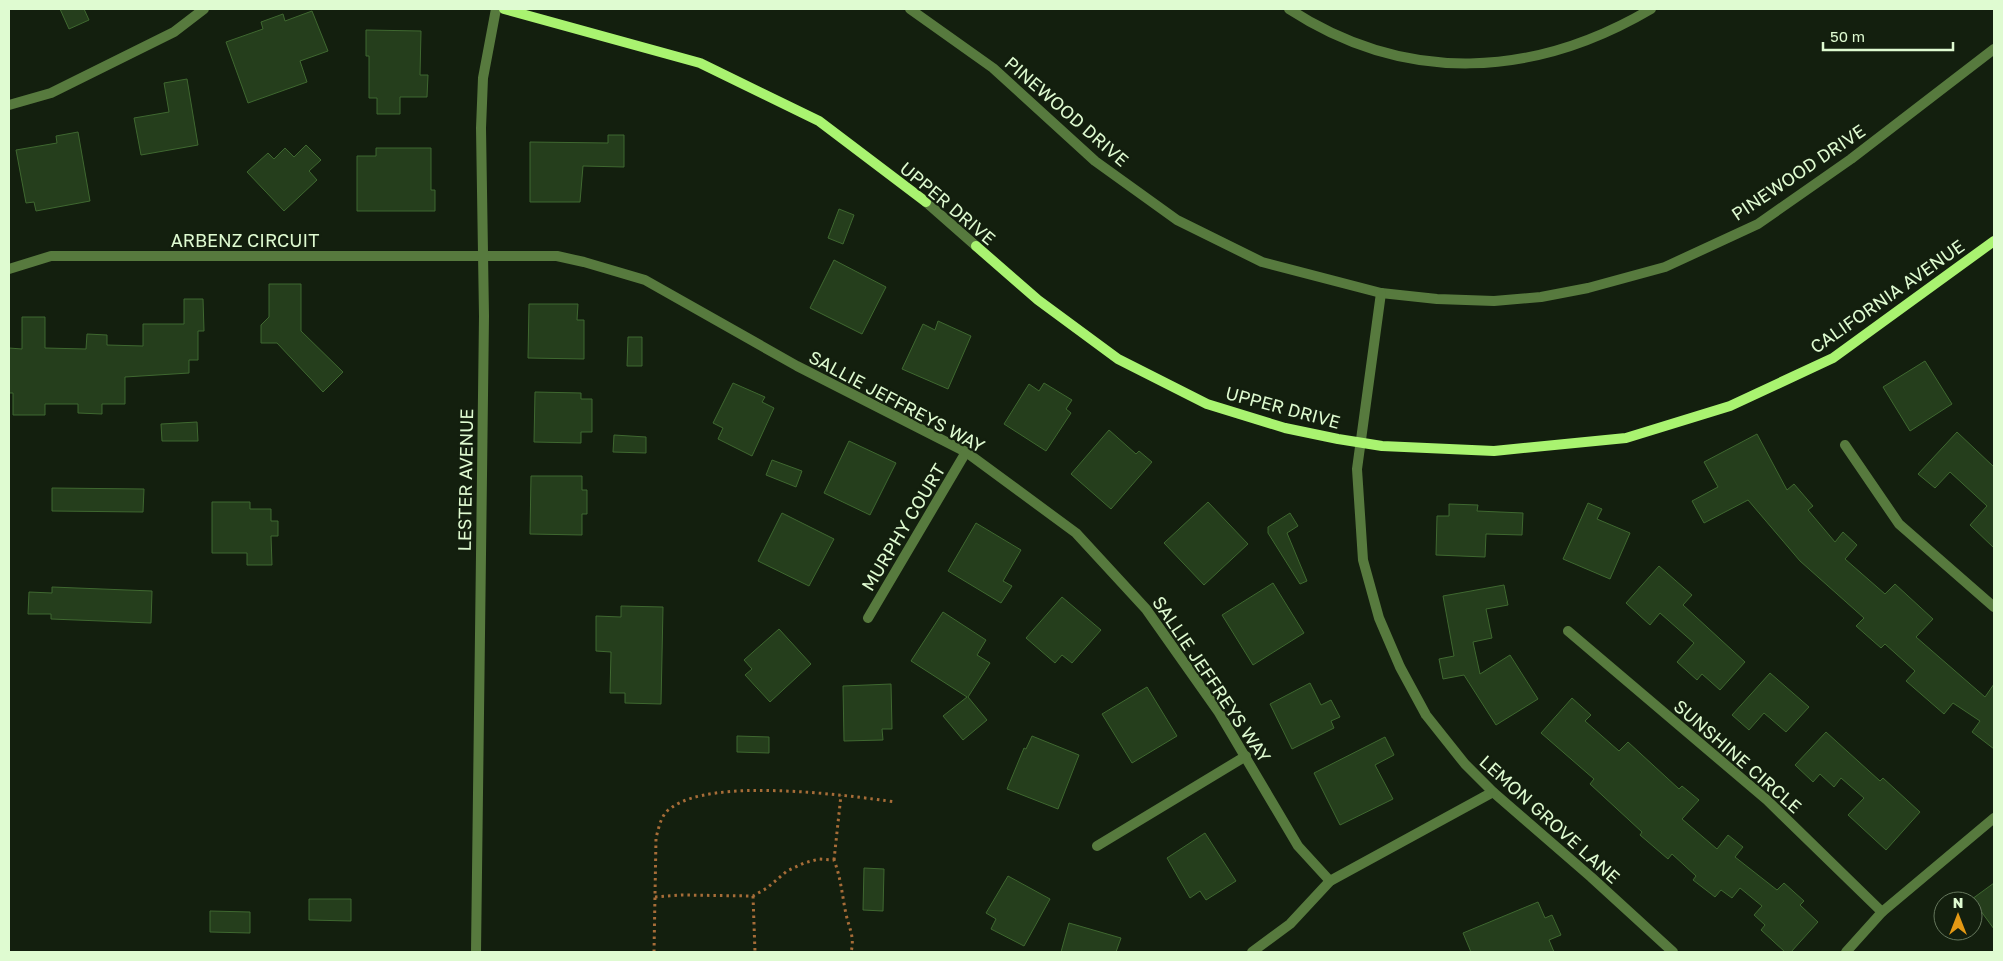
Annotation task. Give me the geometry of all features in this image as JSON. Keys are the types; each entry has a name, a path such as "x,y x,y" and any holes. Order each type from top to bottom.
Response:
{"main road":[{"name":"UPPER DRIVE","path":"504,9 700,63 819,121 926,202"},
{"name":"CALIFORNIA AVENUE","path":"1359,443 1382,446 1494,451 1626,438 1730,406 1833,358 1994,241"},
{"name":"UPPER DRIVE","path":"976,246 1038,300 1118,359 1208,404 1286,428 1359,443"}],"street":[{"path":"9,104 51,93 78,80 174,32 204,9"},
{"name":"LESTER AVENUE","path":"476,952 483,256 481,128 483,78 496,9"},
{"name":"PINEWOOD DRIVE","path":"910,9 993,68 1095,161 1177,220 1262,262 1381,293 1437,299 1494,301 1532,297 1588,288 1666,267 1758,224 1851,158 1994,49"},
{"path":"1289,9 1317,27 1358,44 1407,58 1474,64 1524,60 1571,48 1617,29 1651,9"},
{"name":"UPPER DRIVE","path":"926,202 976,246"},
{"name":"ARBENZ CIRCUIT","path":"9,268 51,256 483,256"},
{"name":"SALLIE JEFFREYS WAY","path":"483,256 557,256 645,280 797,366 966,452 1076,533 1146,609 1218,711 1298,846 1330,881"},
{"name":"LEMON GROVE LANE","path":"1381,293 1359,443 1357,469 1363,560 1379,618 1400,667 1426,715 1465,764 1493,792 1591,877 1672,952"},
{"path":"1845,445 1899,524 1994,607"},
{"name":"MURPHY COURT","path":"868,618 966,452"},
{"name":"SUNSHINE CIRCLE","path":"1568,631 1767,800 1882,912"},
{"path":"1097,846 1246,756"},
{"path":"1252,952 1290,924 1330,881 1493,792"},
{"path":"1846,952 1882,912 1994,818"}],"path":[{"path":"654,952 656,838 660,822 669,808 703,794 790,791 896,802"},
{"path":"840,795 834,860 841,879 847,917 854,942 851,952"},
{"path":"655,897 682,895 753,896 787,871 804,863 819,858 834,860"},
{"path":"753,896 755,952"}],"building":[{"path":"60,9 84,9 89,20 69,29"},
{"path":"312,11 328,51 300,61 307,82 248,103 226,42 263,29 261,22 283,14 285,21"},
{"path":"366,30 421,31 420,75 428,75 427,97 400,97 400,114 377,114 377,98 369,98 369,56 366,56"},
{"path":"187,79 198,145 141,155 134,118 169,112 164,83"},
{"path":"78,132 90,201 36,211 34,202 26,203 16,150 57,143 56,136"},
{"path":"608,135 624,135 624,167 583,166 580,202 530,202 530,142 608,143"},
{"path":"306,145 321,160 309,171 317,180 284,211 247,172 268,153 274,159 285,148 294,157"},
{"path":"376,148 431,148 431,190 435,190 435,211 357,211 357,156 376,156"},
{"path":"839,209 854,215 843,244 828,238"},
{"path":"834,260 886,287 862,334 810,308"},
{"path":"269,284 301,284 301,331 343,372 323,392 277,343 261,343 261,325 269,317"},
{"path":"184,299 203,299 204,331 198,331 198,360 189,360 189,373 125,377 125,404 102,404 102,414 78,413 78,404 45,404 45,415 13,415 13,393 9,393 9,348 22,349 22,317 45,317 45,348 86,349 87,334 107,335 107,345 143,346 143,324 184,324"},
{"path":"529,304 578,304 577,320 584,320 584,359 528,358"},
{"path":"938,321 971,336 948,389 902,369 923,324 935,330"},
{"path":"628,337 642,337 642,366 627,366"},
{"path":"1925,361 1952,404 1910,431 1883,387"},
{"path":"733,383 765,397 762,402 774,408 752,456 718,439 723,428 713,423"},
{"path":"1044,383 1072,400 1066,409 1071,413 1046,451 1004,424 1029,384 1039,391"},
{"path":"535,392 581,393 581,399 592,399 592,432 581,432 581,443 534,442"},
{"path":"197,422 198,441 162,441 161,424"},
{"path":"1109,430 1136,454 1139,451 1152,462 1111,509 1071,474"},
{"path":"1957,432 1994,467 1994,548 1970,525 1987,506 1950,472 1935,488 1918,474"},
{"path":"1757,434 1787,490 1794,484 1813,506 1808,510 1835,542 1843,532 1857,545 1845,559 1885,594 1895,584 1933,619 1916,637 1985,697 1994,684 1994,749 1972,732 1980,721 1953,703 1944,714 1906,681 1915,671 1885,644 1881,648 1856,626 1864,618 1800,561 1748,500 1704,523 1692,501 1718,487 1704,462"},
{"path":"614,435 646,437 646,453 613,452"},
{"path":"849,441 896,463 870,515 824,493"},
{"path":"772,460 802,471 796,487 766,475"},
{"path":"531,476 582,476 582,490 587,490 587,514 582,514 582,535 530,534"},
{"path":"52,488 144,489 143,512 52,511"},
{"path":"212,502 250,502 250,509 271,509 271,521 278,521 278,536 271,536 272,565 247,565 247,553 212,553"},
{"path":"1208,502 1248,544 1204,585 1164,543"},
{"path":"1588,503 1602,509 1597,519 1630,533 1610,579 1563,559"},
{"path":"1449,504 1478,505 1477,511 1523,513 1522,535 1486,534 1485,557 1436,555 1437,516 1449,516"},
{"path":"782,513 834,539 809,586 758,561"},
{"path":"1290,513 1298,526 1287,533 1307,581 1300,584 1268,533 1268,527"},
{"path":"976,523 1021,550 1003,581 1012,586 1001,603 948,571"},
{"path":"1659,566 1692,595 1683,605 1745,662 1720,690 1702,674 1697,680 1677,662 1694,643 1660,613 1650,625 1626,603"},
{"path":"1273,583 1304,633 1253,665 1222,615"},
{"path":"1504,585 1508,605 1486,609 1492,638 1473,642 1480,674 1510,655 1538,699 1496,725 1464,675 1443,679 1439,659 1454,656 1443,596"},
{"path":"52,587 152,591 151,623 51,619 51,614 28,614 29,592 52,593"},
{"path":"1062,597 1101,630 1072,663 1062,655 1055,663 1026,638"},
{"path":"621,606 663,607 661,704 625,703 625,693 610,693 611,652 596,651 596,616 621,617"},
{"path":"943,612 986,640 977,655 990,663 968,697 987,720 963,740 943,716 967,697 911,661"},
{"path":"779,629 811,664 770,702 745,675 752,669 744,660"},
{"path":"1770,673 1809,707 1786,732 1764,713 1749,730 1732,715"},
{"path":"1310,683 1321,705 1331,700 1340,717 1331,721 1334,728 1292,749 1270,704"},
{"path":"891,684 892,729 882,729 883,740 844,741 843,686"},
{"path":"1147,687 1177,736 1132,763 1102,714"},
{"path":"1572,698 1591,715 1585,721 1619,751 1628,742 1679,789 1682,786 1699,800 1682,819 1717,849 1728,835 1743,847 1735,857 1777,890 1784,883 1804,901 1800,905 1818,922 1791,952 1785,952 1761,930 1765,925 1754,915 1762,906 1740,888 1732,898 1721,890 1715,897 1693,880 1696,876 1672,854 1668,859 1640,835 1642,832 1590,784 1594,779 1541,733"},
{"path":"1826,732 1880,781 1883,778 1920,812 1886,850 1848,815 1864,798 1841,778 1834,787 1820,774 1813,782 1795,765"},
{"path":"737,736 769,737 769,753 737,752"},
{"path":"1032,736 1079,755 1058,809 1007,789 1024,748 1026,749"},
{"path":"1385,737 1394,755 1375,765 1393,799 1340,825 1314,773"},
{"path":"1205,833 1236,881 1206,900 1200,891 1190,898 1167,858"},
{"path":"864,868 884,869 883,911 863,910"},
{"path":"1008,876 1050,899 1024,946 991,929 996,919 986,913"},
{"path":"1994,883 1994,929 1983,914 1983,891"},
{"path":"309,899 351,899 351,921 309,920"},
{"path":"1538,902 1545,918 1552,915 1561,935 1549,940 1554,952 1471,952 1463,933"},
{"path":"210,911 250,912 250,933 210,932"},
{"path":"1069,923 1121,938 1116,952 1061,952"}]}
